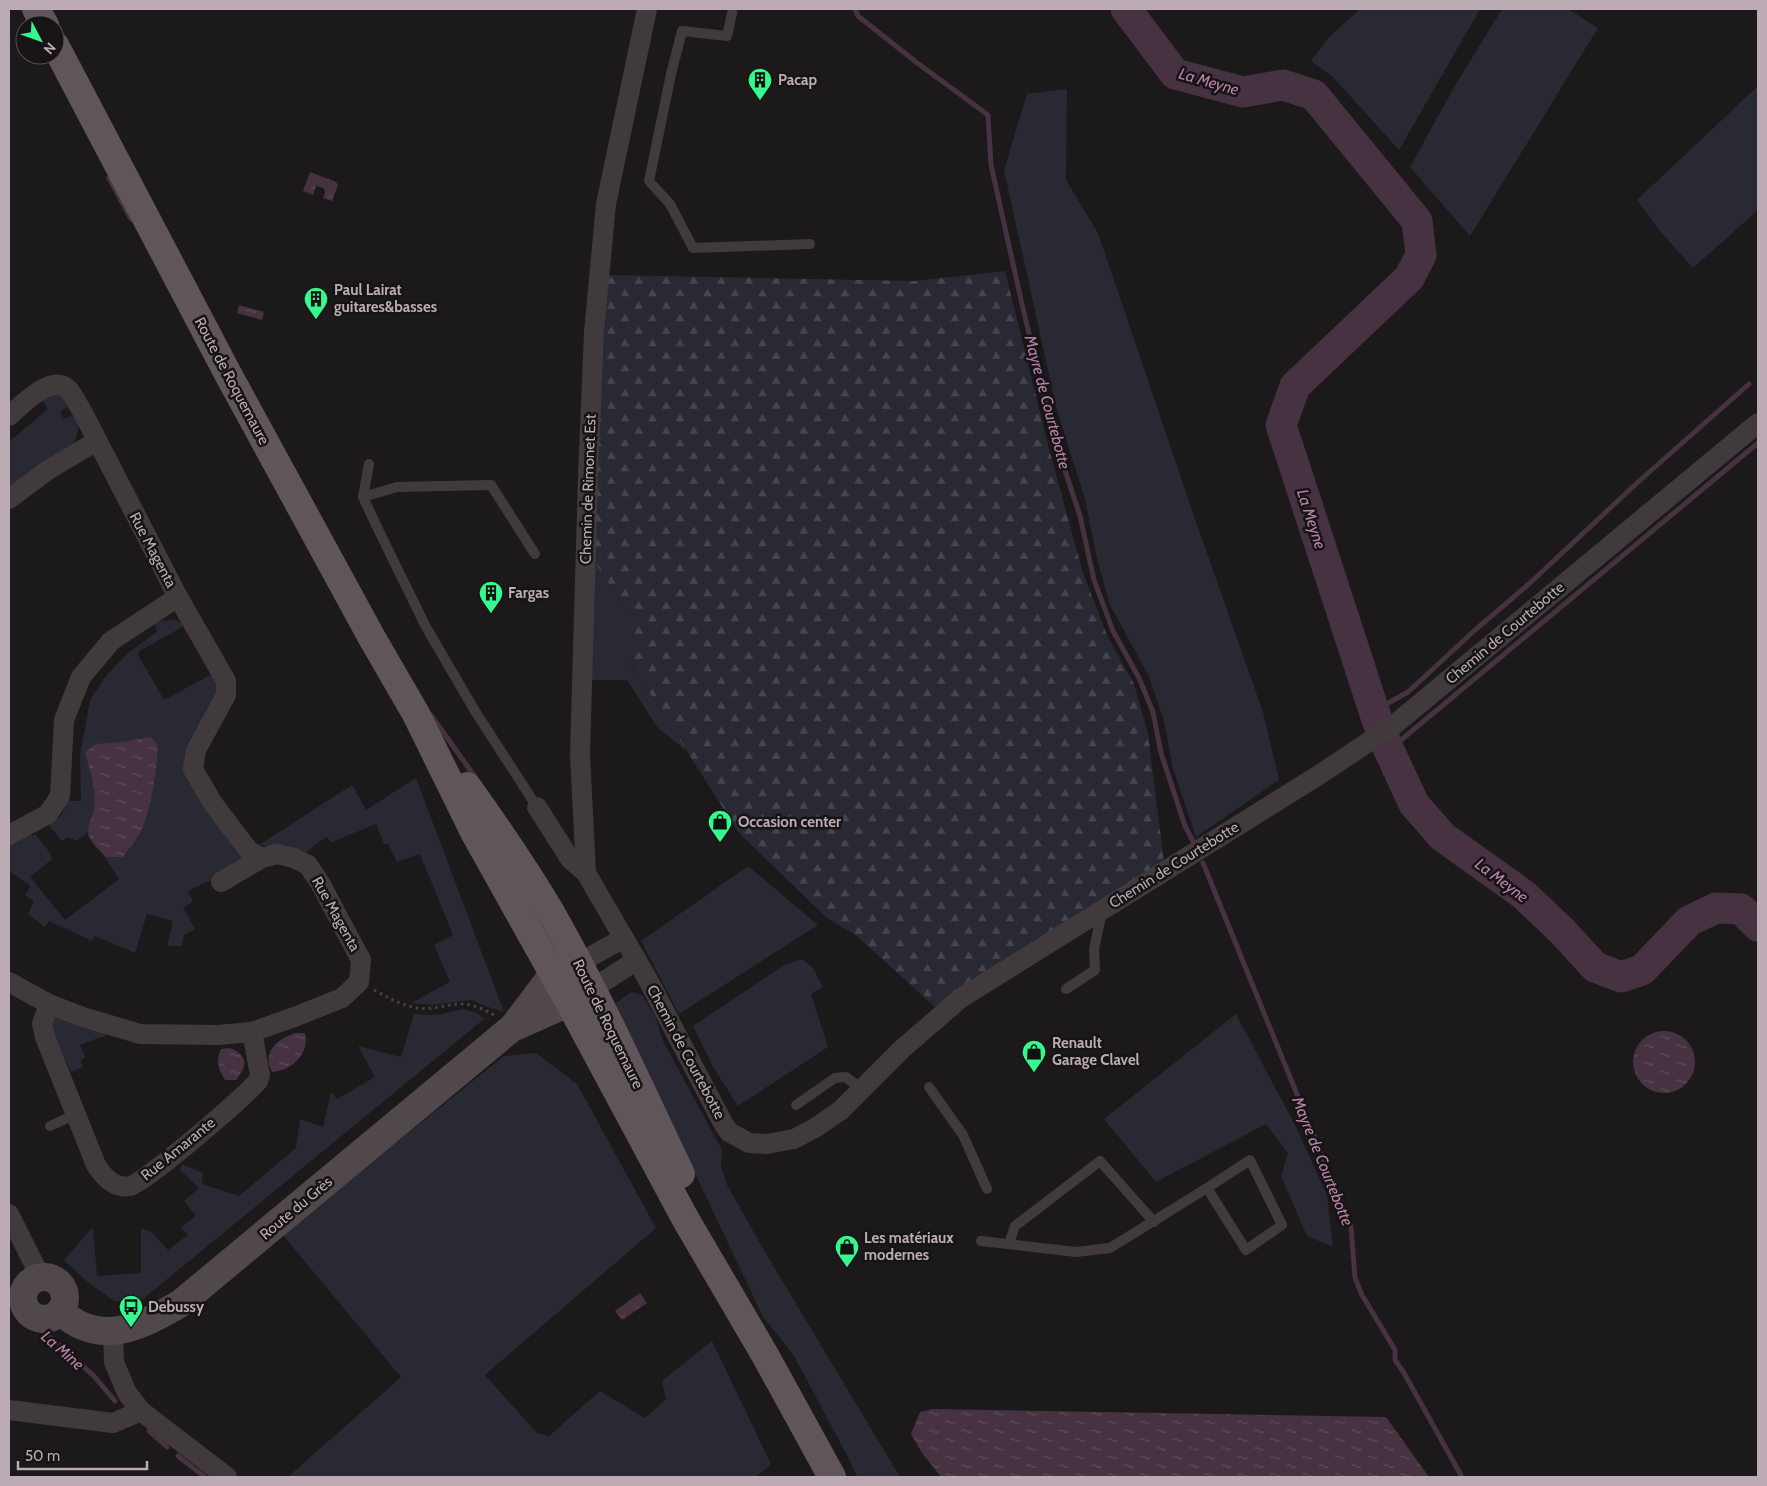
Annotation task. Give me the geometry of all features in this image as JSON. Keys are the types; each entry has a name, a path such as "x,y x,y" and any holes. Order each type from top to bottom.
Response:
{"main road":[{"name":"Route de Roquemaure","path":"65,64 228,374 372,638 416,714 475,834 569,1002 686,1220 765,1355 832,1477"},
{"name":"Route de Roquemaure","path":"416,714 503,838 551,913 579,963 722,1259 765,1355"}],"street":[{"name":"Chemin de Rimonet Est","path":"637,960 586,873 580,755 594,332 606,204 647,9"},
{"name":"Rue Magenta","path":"9,416 42,388 58,385 68,389 178,597 226,681 226,695 196,750 193,769 212,802 249,850 262,858 277,854 294,858 308,865 320,883 361,960 359,982"},
{"name":"Chemin de Courtebotte","path":"637,960 729,1132 749,1143 767,1144 794,1139 815,1128 841,1110 902,1049 961,998 1322,773 1394,724 1758,423"},
{"path":"9,499 48,470 96,442"},
{"path":"9,835 48,814 60,796 64,720 81,677 111,641 178,597"},
{"path":"537,807 570,859 586,873"},
{"path":"221,882 262,858"},
{"path":"513,1027 547,982 624,938"},
{"path":"513,1027 569,1002 637,960"},
{"path":"9,982 49,1004 83,1017 140,1034 218,1035 252,1032 298,1016 342,998 359,982"},
{"name":"Rue Amarante","path":"49,1004 42,1024 45,1037 96,1164 102,1174 118,1186 130,1186 152,1173 258,1081 260,1075 252,1032"},
{"name":"Route du Grès","path":"25,1285 24,1305 37,1318 50,1318 60,1312 69,1320 85,1329 113,1332 152,1320 181,1303 513,1027"},
{"path":"9,1214 25,1285"},
{"path":"113,1332 114,1362 127,1393 142,1411 227,1477"},
{"path":"9,1410 113,1423 142,1411"}],"lane":[{"path":"733,9 727,36 682,31 671,74 649,181 670,204 693,248 810,244"},
{"path":"369,464 363,496 426,627 475,711 537,807"},
{"path":"363,496 397,487 491,485 535,554"},
{"path":"1066,989 1095,970 1094,950 1102,910"},
{"path":"796,1105 835,1078 846,1077 862,1090"},
{"path":"929,1087 963,1135 987,1189"},
{"path":"50,1126 77,1114"},
{"path":"981,1241 1076,1252 1110,1248 1250,1160 1282,1225 1246,1250 1207,1188"},
{"path":"1009,1244 1015,1226 1100,1161 1154,1222"}],"path":[{"path":"359,982 395,1002 414,1008 427,1009 463,1004 480,1008 497,1016 513,1027"}],"green space":[{"path":"1360,9 1480,9 1399,150 1333,77 1311,61 1328,38"},
{"path":"1502,9 1568,9 1598,28 1470,236 1410,167 1456,84"},
{"path":"1758,86 1758,210 1693,268 1661,232 1637,200"},
{"path":"1067,89 1066,180 1098,233 1263,712 1279,780 1196,837 1173,769 1164,721 1149,677 1109,603 1096,554 1085,499 1056,407 1004,170 1027,94"},
{"path":"1005,271 1049,449 1083,573 1107,635 1134,684 1148,734 1164,862 937,1009 857,936 827,918 739,833 630,662 630,616 592,558 607,275 914,281"},
{"path":"59,394 71,405 60,411 64,419 76,414 78,428 74,443 9,489 9,442 48,409 41,399 46,395"},
{"path":"592,558 630,616 630,663 688,752 657,727 627,680 589,680"},
{"path":"175,620 186,625 139,651 138,655 164,700 214,673 217,678 217,691 187,745 185,767 243,858 232,870 188,891 193,902 183,907 195,929 184,935 182,946 167,946 173,921 147,914 135,953 95,936 92,941 49,921 45,927 28,914 34,901 25,895 31,886 9,871 9,844 30,833 32,836 35,834 51,854 52,859 30,877 65,920 119,879 89,832 76,841 68,837 62,841 48,824 61,816 68,801 81,801 80,756 90,700 106,676 128,653 157,632 154,621"},
{"path":"416,778 504,1012 471,1000 433,1005 411,1003 450,982 434,945 453,935 420,854 397,862 388,844 384,844 376,824 332,842 326,837 306,852 259,845 352,785 366,810"},
{"path":"748,866 818,925 679,1014 641,941"},
{"path":"802,959 813,968 823,987 811,994 828,1047 738,1106 713,1067 693,1026 784,965"},
{"path":"631,992 642,995 656,1018 662,1039 722,1150 721,1166 727,1185 900,1477 857,1477 793,1354 763,1317 615,1004"},
{"path":"463,1009 477,1013 484,1019 138,1303 114,1301 85,1280 64,1260 93,1227 97,1276 141,1273 141,1228 152,1233 168,1250 188,1235 181,1227 196,1216 184,1201 199,1188 180,1170 182,1164 203,1173 202,1184 239,1196 296,1148 300,1119 323,1127 331,1092 337,1099 375,1077 358,1046 401,1057 414,1014 437,1015"},
{"path":"53,1012 109,1034 80,1045 85,1057 81,1061 83,1067 71,1072 51,1029"},
{"path":"1236,1014 1295,1125 1327,1195 1333,1247 1307,1236 1281,1176 1288,1153 1266,1124 1156,1182 1104,1119"},
{"path":"536,1053 577,1084 656,1228 485,1375 537,1433 549,1436 600,1391 645,1418 666,1399 662,1381 712,1341 771,1464 756,1477 288,1477 401,1377 282,1234 504,1056"}],"water":[{"path":"310,172 336,182 338,185 332,201 323,198 324,188 316,186 313,195 303,191"},
{"path":"239,305 264,312 262,320 237,313"},
{"path":"151,737 158,746 153,789 145,822 123,857 106,857 93,842 88,832 93,815 95,795 85,752 96,744"},
{"path":"1664,1031 1676,1034 1686,1040 1692,1050 1695,1062 1692,1074 1686,1084 1676,1090 1664,1093 1652,1090 1642,1084 1636,1074 1633,1062 1636,1050 1642,1040 1652,1034"},
{"path":"296,1033 305,1033 305,1047 302,1054 293,1064 279,1071 272,1072 269,1058 273,1047 283,1038"},
{"path":"230,1048 240,1054 244,1062 244,1066 236,1080 225,1080 218,1065 221,1049"},
{"path":"640,1293 647,1303 622,1320 615,1311"},
{"path":"933,1409 1386,1417 1429,1477 941,1477 922,1453 911,1434 920,1412"}],"waterway":[{"name":"Mayre de Courtebotte","path":"855,9 858,16 988,115 991,165 1022,304 1053,434 1080,516 1094,580 1113,631 1139,678 1153,712 1161,753 1185,826 1193,841"},
{"name":"La Meyne","path":"1126,9 1175,74 1243,92 1283,85 1314,95 1417,221 1421,255 1409,278 1295,386 1281,425 1377,720 1414,804 1443,837 1524,895 1562,931 1595,967 1621,977 1642,970 1689,921 1716,908 1741,909 1758,926"},
{"path":"109,178 131,219"},
{"path":"1374,711 1408,692 1474,631 1530,583 1638,482 1749,384"},
{"path":"1389,750 1758,443"},
{"path":"431,715 475,777"},
{"name":"Mayre de Courtebotte","path":"1203,863 1351,1227 1355,1278 1362,1295 1395,1350 1395,1360 1462,1477"},
{"name":"La Meyne","path":"1754,922 1758,920"},
{"name":"La Mine","path":"9,1302 93,1375 115,1401"},
{"name":"La Mine","path":"149,1431 167,1447"},
{"name":"La Mine","path":"178,1456 205,1477"}],"place":[{"name":"Pacap","path":"760,101"},
{"name":"Paul Lairat guitares&basses","path":"316,320"},
{"name":"Fargas","path":"491,614"},
{"name":"Occasion center","path":"720,843"},
{"name":"Renault Garage Clavel","path":"1034,1073"},
{"name":"Les matériaux modernes","path":"847,1268"},
{"name":"Debussy","path":"131,1328"}]}
